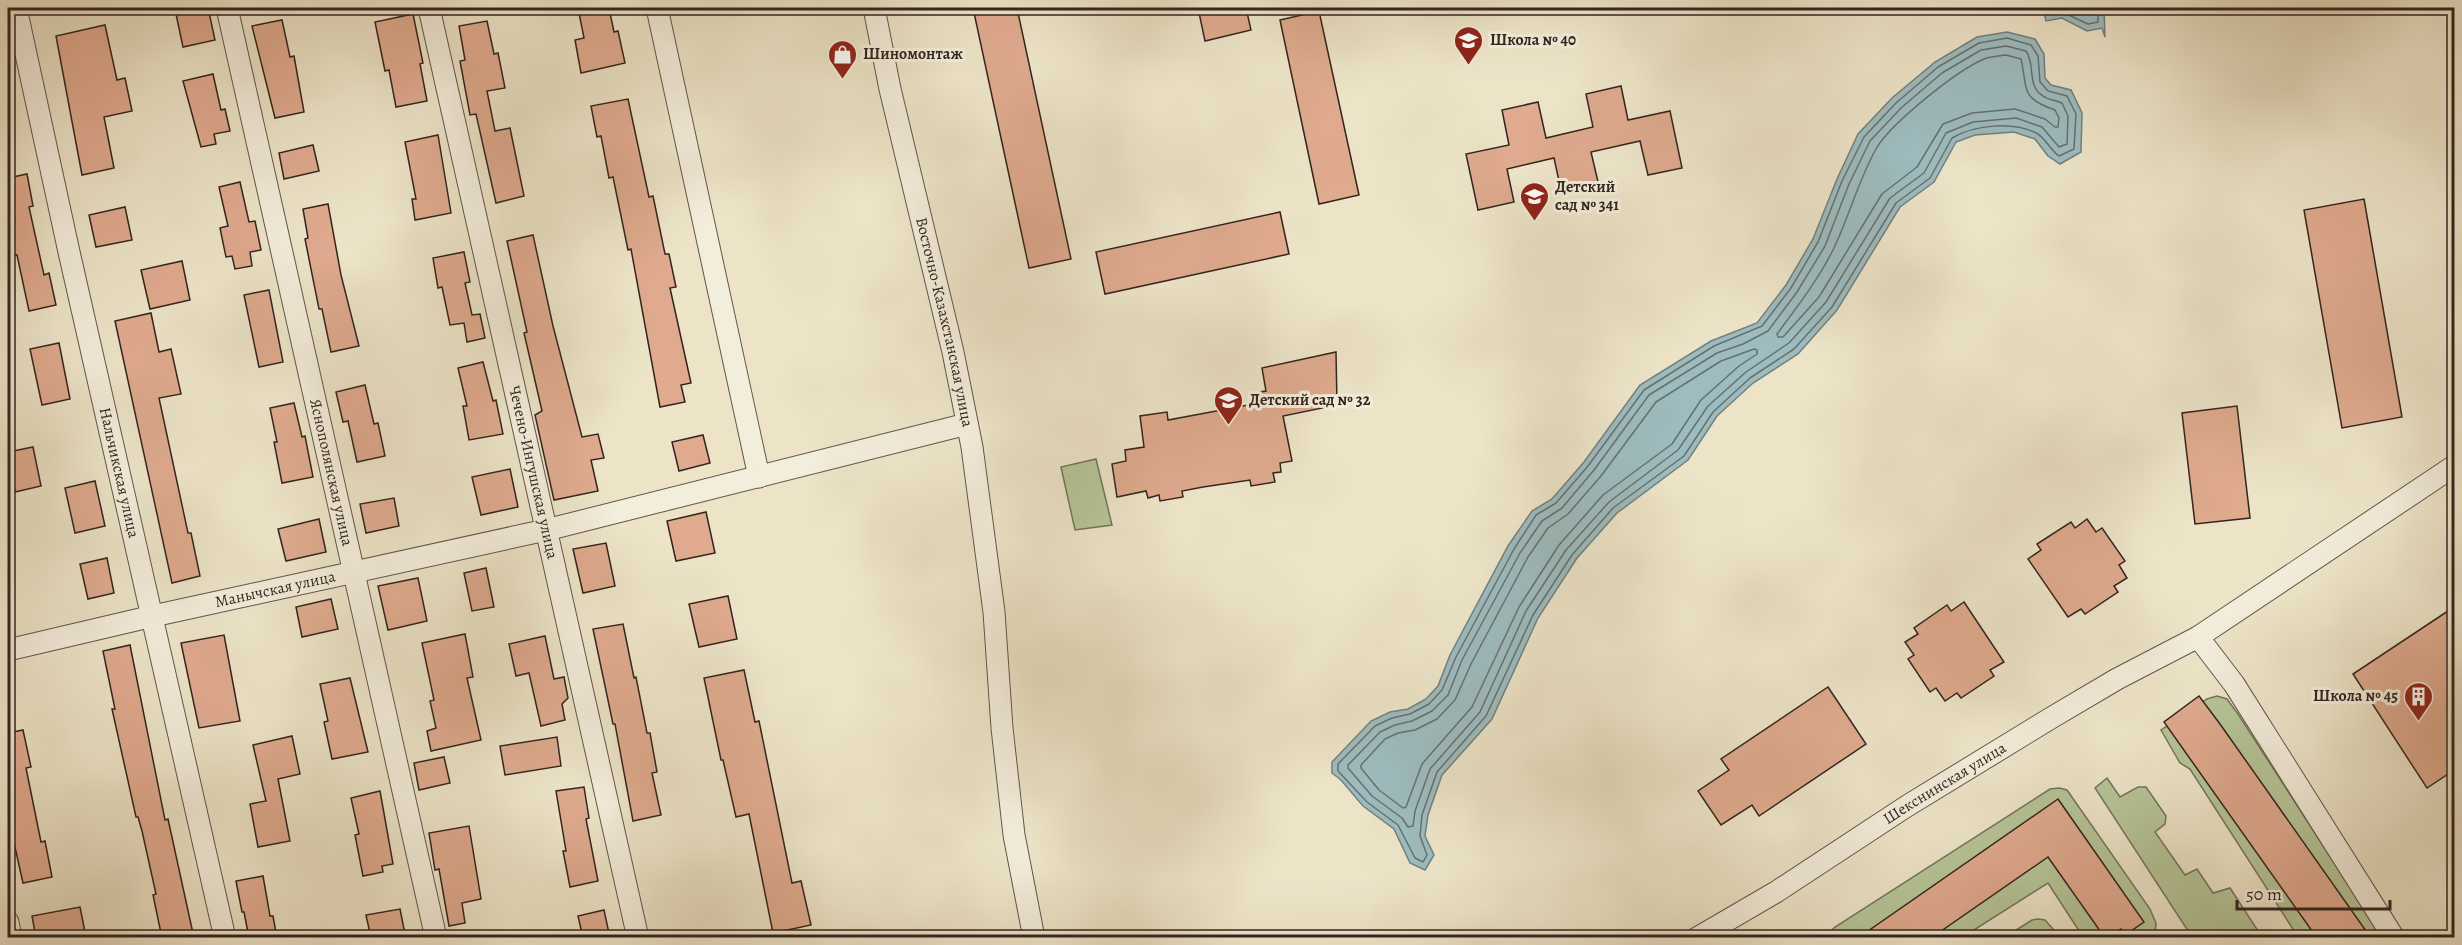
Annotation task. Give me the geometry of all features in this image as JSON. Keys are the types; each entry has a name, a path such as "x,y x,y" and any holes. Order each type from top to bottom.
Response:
{"street":[{"name":"Нальчикская улица","path":"16,8 225,938"},
{"name":"Яснополянская улица","path":"227,8 436,938"},
{"name":"Чечено-Ингушская улица","path":"429,8 638,938"},
{"path":"657,8 759,477"},
{"name":"Восточно-Казахстанская улица","path":"546,530 968,424 890,89 874,8"},
{"path":"968,424 994,612 1002,728 1014,835 1034,938"},
{"name":"Шекснинская улица","path":"1696,938 1776,892 1907,806 2051,718 2117,679 2198,637 2454,466"},
{"name":"Манычская улица","path":"8,650 546,530"},
{"path":"2198,637 2234,684 2394,938"},
{"path":"8,922 11,938"}],"green space":[{"path":"1096,459 1112,525 1075,530 1061,467"},
{"path":"2217,696 2227,699 2238,714 2382,937 2298,937 2190,769 2180,763 2161,730 2207,699"},
{"path":"2107,778 2120,797 2138,787 2146,787 2166,816 2165,824 2155,832 2185,875 2197,869 2213,893 2230,888 2262,937 2192,937 2095,788"},
{"path":"2050,789 2067,790 2150,909 2156,923 2155,934 2150,937 2083,937 2048,883 1963,937 1823,938 1835,927"},
{"path":"2032,920 2045,920 2060,937 2005,937"}],"water":[{"path":"2043,8 2104,8 2105,37 2102,28 2087,31 2062,18 2046,21"},
{"path":"2007,32 2035,39 2044,54 2045,78 2051,85 2071,90 2082,113 2081,152 2060,164 2048,156 2035,139 2014,132 1975,135 1956,142 1934,182 1900,207 1837,310 1798,354 1753,383 1717,416 1688,460 1617,513 1577,558 1538,618 1492,719 1442,775 1428,815 1425,836 1434,855 1425,870 1410,863 1394,829 1363,806 1332,773 1332,762 1371,721 1390,712 1408,709 1426,699 1438,686 1450,655 1508,546 1532,511 1552,499 1584,462 1640,385 1711,341 1757,323 1786,285 1813,239 1858,134 1892,98 1935,62 1977,37"}],"building":[{"path":"208,8 215,40 183,47 176,14"},
{"path":"578,8 609,8 614,32 618,31 625,63 581,73 575,40 584,38"},
{"path":"973,8 1017,8 1071,259 1029,268"},
{"path":"1198,8 1246,8 1251,30 1205,41"},
{"path":"1319,11 1359,195 1319,204 1280,20"},
{"path":"413,14 423,63 420,64 427,101 396,107 389,70 385,71 375,22"},
{"path":"282,20 290,57 294,56 304,112 275,118 252,26"},
{"path":"487,21 494,54 498,53 505,88 487,91 495,131 510,128 524,196 496,203 476,114 470,115 460,61 465,60 459,26"},
{"path":"105,25 117,80 125,78 132,111 104,117 114,168 82,175 56,36"},
{"path":"213,74 221,110 225,109 230,131 214,134 216,144 201,147 183,81"},
{"path":"1621,86 1628,120 1670,111 1682,168 1648,175 1640,141 1591,152 1599,186 1562,195 1554,158 1507,169 1514,202 1478,210 1466,154 1509,145 1502,110 1538,102 1546,138 1593,127 1586,94"},
{"path":"628,99 649,197 653,196 665,254 669,254 676,287 670,288 691,383 681,385 685,402 660,407 631,249 628,250 613,177 609,178 601,136 597,137 591,106"},
{"path":"438,135 451,213 415,220 412,199 416,199 405,142"},
{"path":"313,145 319,171 284,179 279,153"},
{"path":"27,174 33,206 29,207 44,275 49,273 56,305 29,311 17,255 8,257 8,224 15,222 8,178"},
{"path":"240,182 249,222 255,221 261,250 250,252 252,266 235,269 232,256 226,257 220,228 228,226 219,187"},
{"path":"2364,199 2402,417 2342,428 2304,210"},
{"path":"328,204 341,275 359,346 331,352 322,309 319,309 305,239 308,238 303,209"},
{"path":"125,207 132,240 96,247 89,215"},
{"path":"1280,212 1289,254 1105,294 1096,252"},
{"path":"533,235 553,326 582,437 598,434 604,458 591,460 598,491 554,500 535,415 542,411 524,333 527,332 507,241"},
{"path":"464,252 470,282 465,283 472,315 480,314 485,338 467,342 464,323 450,325 442,287 438,288 433,258"},
{"path":"182,261 190,300 150,309 141,270"},
{"path":"269,290 283,362 259,367 244,295"},
{"path":"151,313 159,352 171,349 181,394 159,398 188,533 191,533 200,576 172,583 115,321"},
{"path":"59,343 70,399 42,405 30,349"},
{"path":"1336,352 1337,405 1283,416 1292,461 1280,463 1281,472 1273,473 1275,482 1251,486 1250,480 1203,487 1182,491 1183,497 1160,501 1159,495 1148,498 1146,491 1117,497 1112,464 1126,461 1125,450 1144,447 1140,416 1167,412 1168,420 1254,404 1253,393 1266,391 1262,368"},
{"path":"483,362 493,401 496,400 503,434 469,440 463,406 467,406 458,368"},
{"path":"365,385 374,424 378,423 385,456 357,462 348,421 343,422 336,392"},
{"path":"294,403 302,437 305,436 313,477 282,483 270,408"},
{"path":"2237,406 2250,518 2195,524 2182,413"},
{"path":"703,435 710,463 679,471 672,442"},
{"path":"33,447 41,486 15,492 8,452"},
{"path":"510,469 518,507 481,515 472,477"},
{"path":"95,481 105,526 75,533 65,488"},
{"path":"394,498 399,526 366,533 360,504"},
{"path":"706,512 715,553 676,561 667,521"},
{"path":"319,519 326,552 286,561 278,529"},
{"path":"2087,519 2096,532 2102,528 2125,561 2119,565 2127,578 2114,586 2118,592 2085,614 2081,609 2068,617 2028,559 2041,550 2037,544 2071,522 2075,528"},
{"path":"606,543 615,586 583,593 573,549"},
{"path":"107,558 114,593 88,599 80,564"},
{"path":"486,568 494,607 472,611 464,573"},
{"path":"418,578 427,621 388,630 378,586"},
{"path":"728,596 737,639 699,647 689,604"},
{"path":"331,599 338,629 302,637 296,607"},
{"path":"1964,602 2004,662 1990,670 1994,676 1961,698 1957,693 1945,701 1936,688 1930,692 1908,659 1914,655 1905,642 1918,634 1914,628 1947,605 1951,611"},
{"name":"Школа № 45","path":"2454,607 2454,770 2427,788 2353,674"},
{"path":"623,624 647,733 650,733 657,772 652,773 661,815 633,821 615,724 613,724 593,629"},
{"path":"465,634 473,677 467,678 481,740 431,751 427,731 436,728 430,701 434,700 422,643"},
{"path":"224,635 240,721 199,728 181,643"},
{"path":"545,636 554,679 564,677 568,698 562,704 565,720 541,726 529,673 516,676 509,644"},
{"path":"130,645 165,820 168,819 194,938 162,938 153,895 156,894 112,709 115,709 103,651"},
{"path":"744,670 755,722 759,721 792,883 801,881 811,925 773,933 749,814 736,817 723,760 721,760 704,678"},
{"path":"350,678 368,752 332,759 324,722 328,721 320,684"},
{"path":"1828,687 1866,744 1759,816 1752,805 1721,825 1698,791 1729,770 1721,759"},
{"path":"2199,696 2371,938 2317,938 2164,722"},
{"path":"23,730 31,767 26,768 41,842 45,841 52,877 23,883 8,816 8,733"},
{"path":"292,736 300,774 278,779 290,841 258,847 250,804 266,801 253,745"},
{"path":"557,737 561,766 505,775 500,746"},
{"path":"444,757 450,783 419,790 414,763"},
{"path":"584,787 589,818 586,819 598,881 570,887 556,791"},
{"path":"380,791 393,864 382,866 383,872 363,876 355,835 359,834 351,798"},
{"path":"2058,799 2144,922 2125,935 2121,929 2105,938 2048,857 1931,938 1858,938"},
{"path":"469,826 481,899 462,903 465,923 449,926 439,869 435,870 429,833"},
{"path":"263,876 270,916 273,916 277,938 249,938 236,881"},
{"path":"80,907 85,932 60,938 36,938 32,916"},
{"path":"400,909 405,934 371,938 366,915"},
{"path":"604,910 610,938 583,938 578,916"}],"place":[{"name":"Школа № 40","path":"1469,66"},
{"name":"Шиномонтаж","path":"842,80"},
{"name":"Детский сад № 341","path":"1534,222"},
{"name":"Детский сад № 32","path":"1228,426"},
{"name":"Школа № 45","path":"2419,722"}]}
